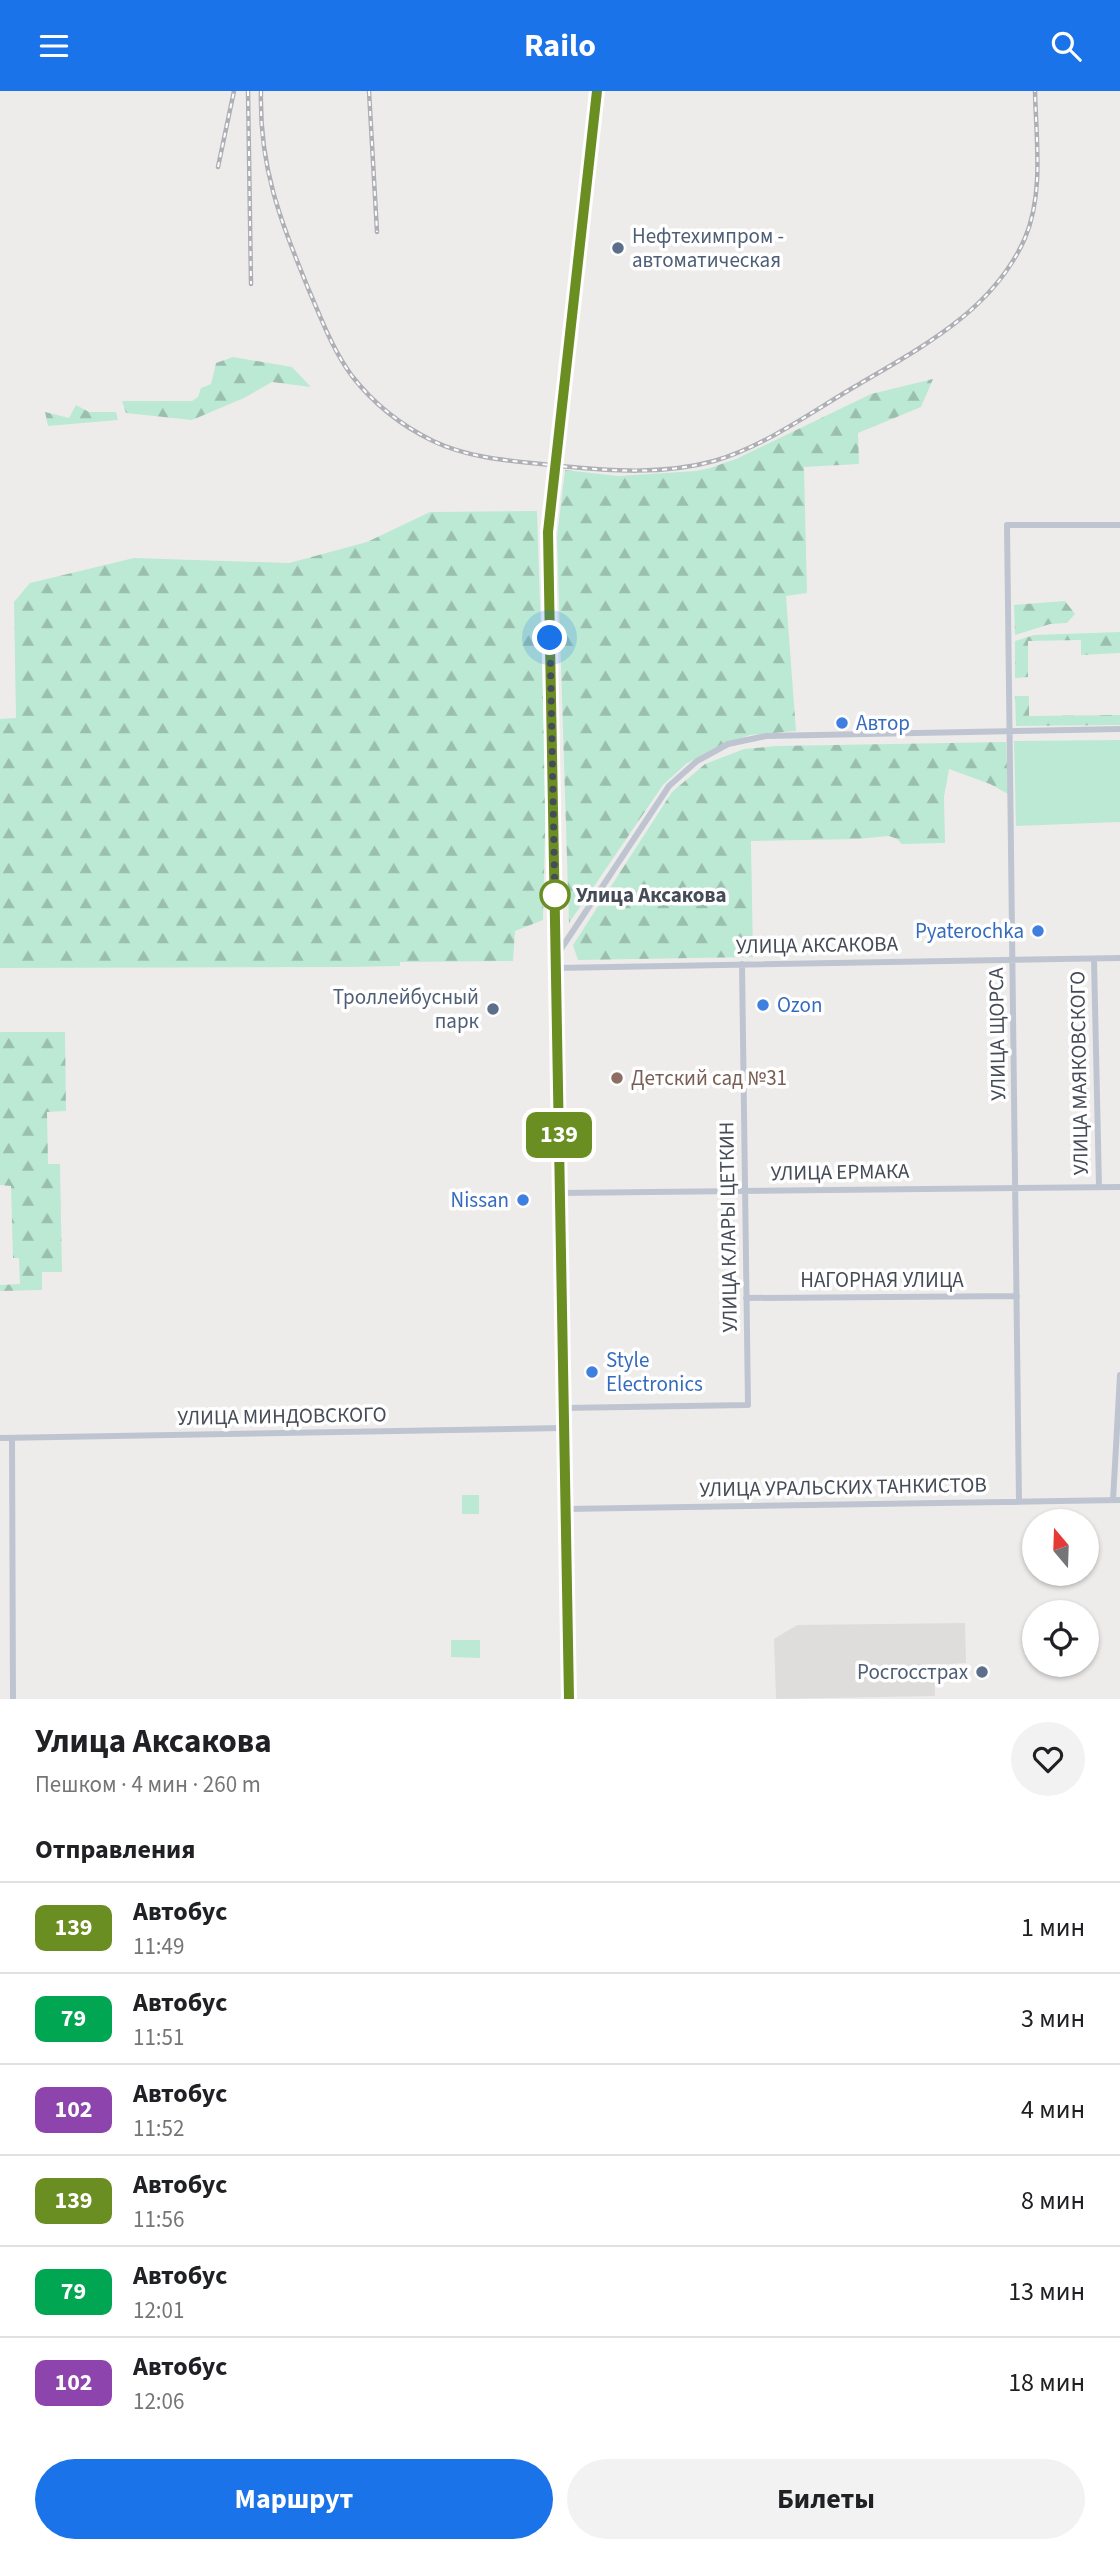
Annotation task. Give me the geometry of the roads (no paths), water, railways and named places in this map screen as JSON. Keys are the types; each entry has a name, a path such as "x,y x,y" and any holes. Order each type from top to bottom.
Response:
{"main road":[{"path":"569,1699 548,532 597,91"}],"street":[{"name":"УЛИЦА ЩОРСА","path":"1019,1502 1007,525 1120,525"},
{"path":"556,963 669,786 697,761 729,744 766,736 1120,729"},
{"name":"УЛИЦА АКСАКОВА","path":"556,963 742,964 1120,958"},
{"name":"УЛИЦА МАЯКОВСКОГО","path":"1094,959 1099,1187"},
{"name":"УЛИЦА КЛАРЫ ЦЕТКИН","path":"564,1408 748,1405 742,964"},
{"name":"УЛИЦА ЕРМАКА","path":"560,1193 1120,1187"},
{"name":"НАГОРНАЯ УЛИЦА","path":"746,1298 1017,1296"},
{"path":"1116,1500 1120,1375"},
{"name":"УЛИЦА МИНДОВСКОГО","path":"0,1438 564,1428"},
{"path":"12,1438 13,1699"},
{"name":"УЛИЦА УРАЛЬСКИХ ТАНКИСТОВ","path":"566,1509 1116,1500"}],"railway":[{"path":"218,167 234,91"},
{"path":"248,91 251,284"},
{"path":"261,91 264,144 280,215 333,344 352,376 369,395 410,428 433,441 464,452 528,463 637,471 714,461 752,446 789,427 909,355 976,305 1012,263 1031,221 1038,166 1035,91"},
{"path":"369,91 377,232"}],"place":[{"name":"Нефтехимпром - автоматическая","path":"618,248"},
{"name":"Автор","path":"842,723"},
{"name":"Улица Аксакова","path":"555,895"},
{"name":"Pyaterochka","path":"1038,931"},
{"name":"Ozon","path":"763,1005"},
{"name":"Троллейбусный парк","path":"493,1009"},
{"name":"Детский сад №31","path":"617,1078"},
{"name":"Nissan","path":"523,1200"},
{"name":"Style Electronics","path":"592,1372"},
{"name":"Росгосстрах","path":"982,1672"}]}
